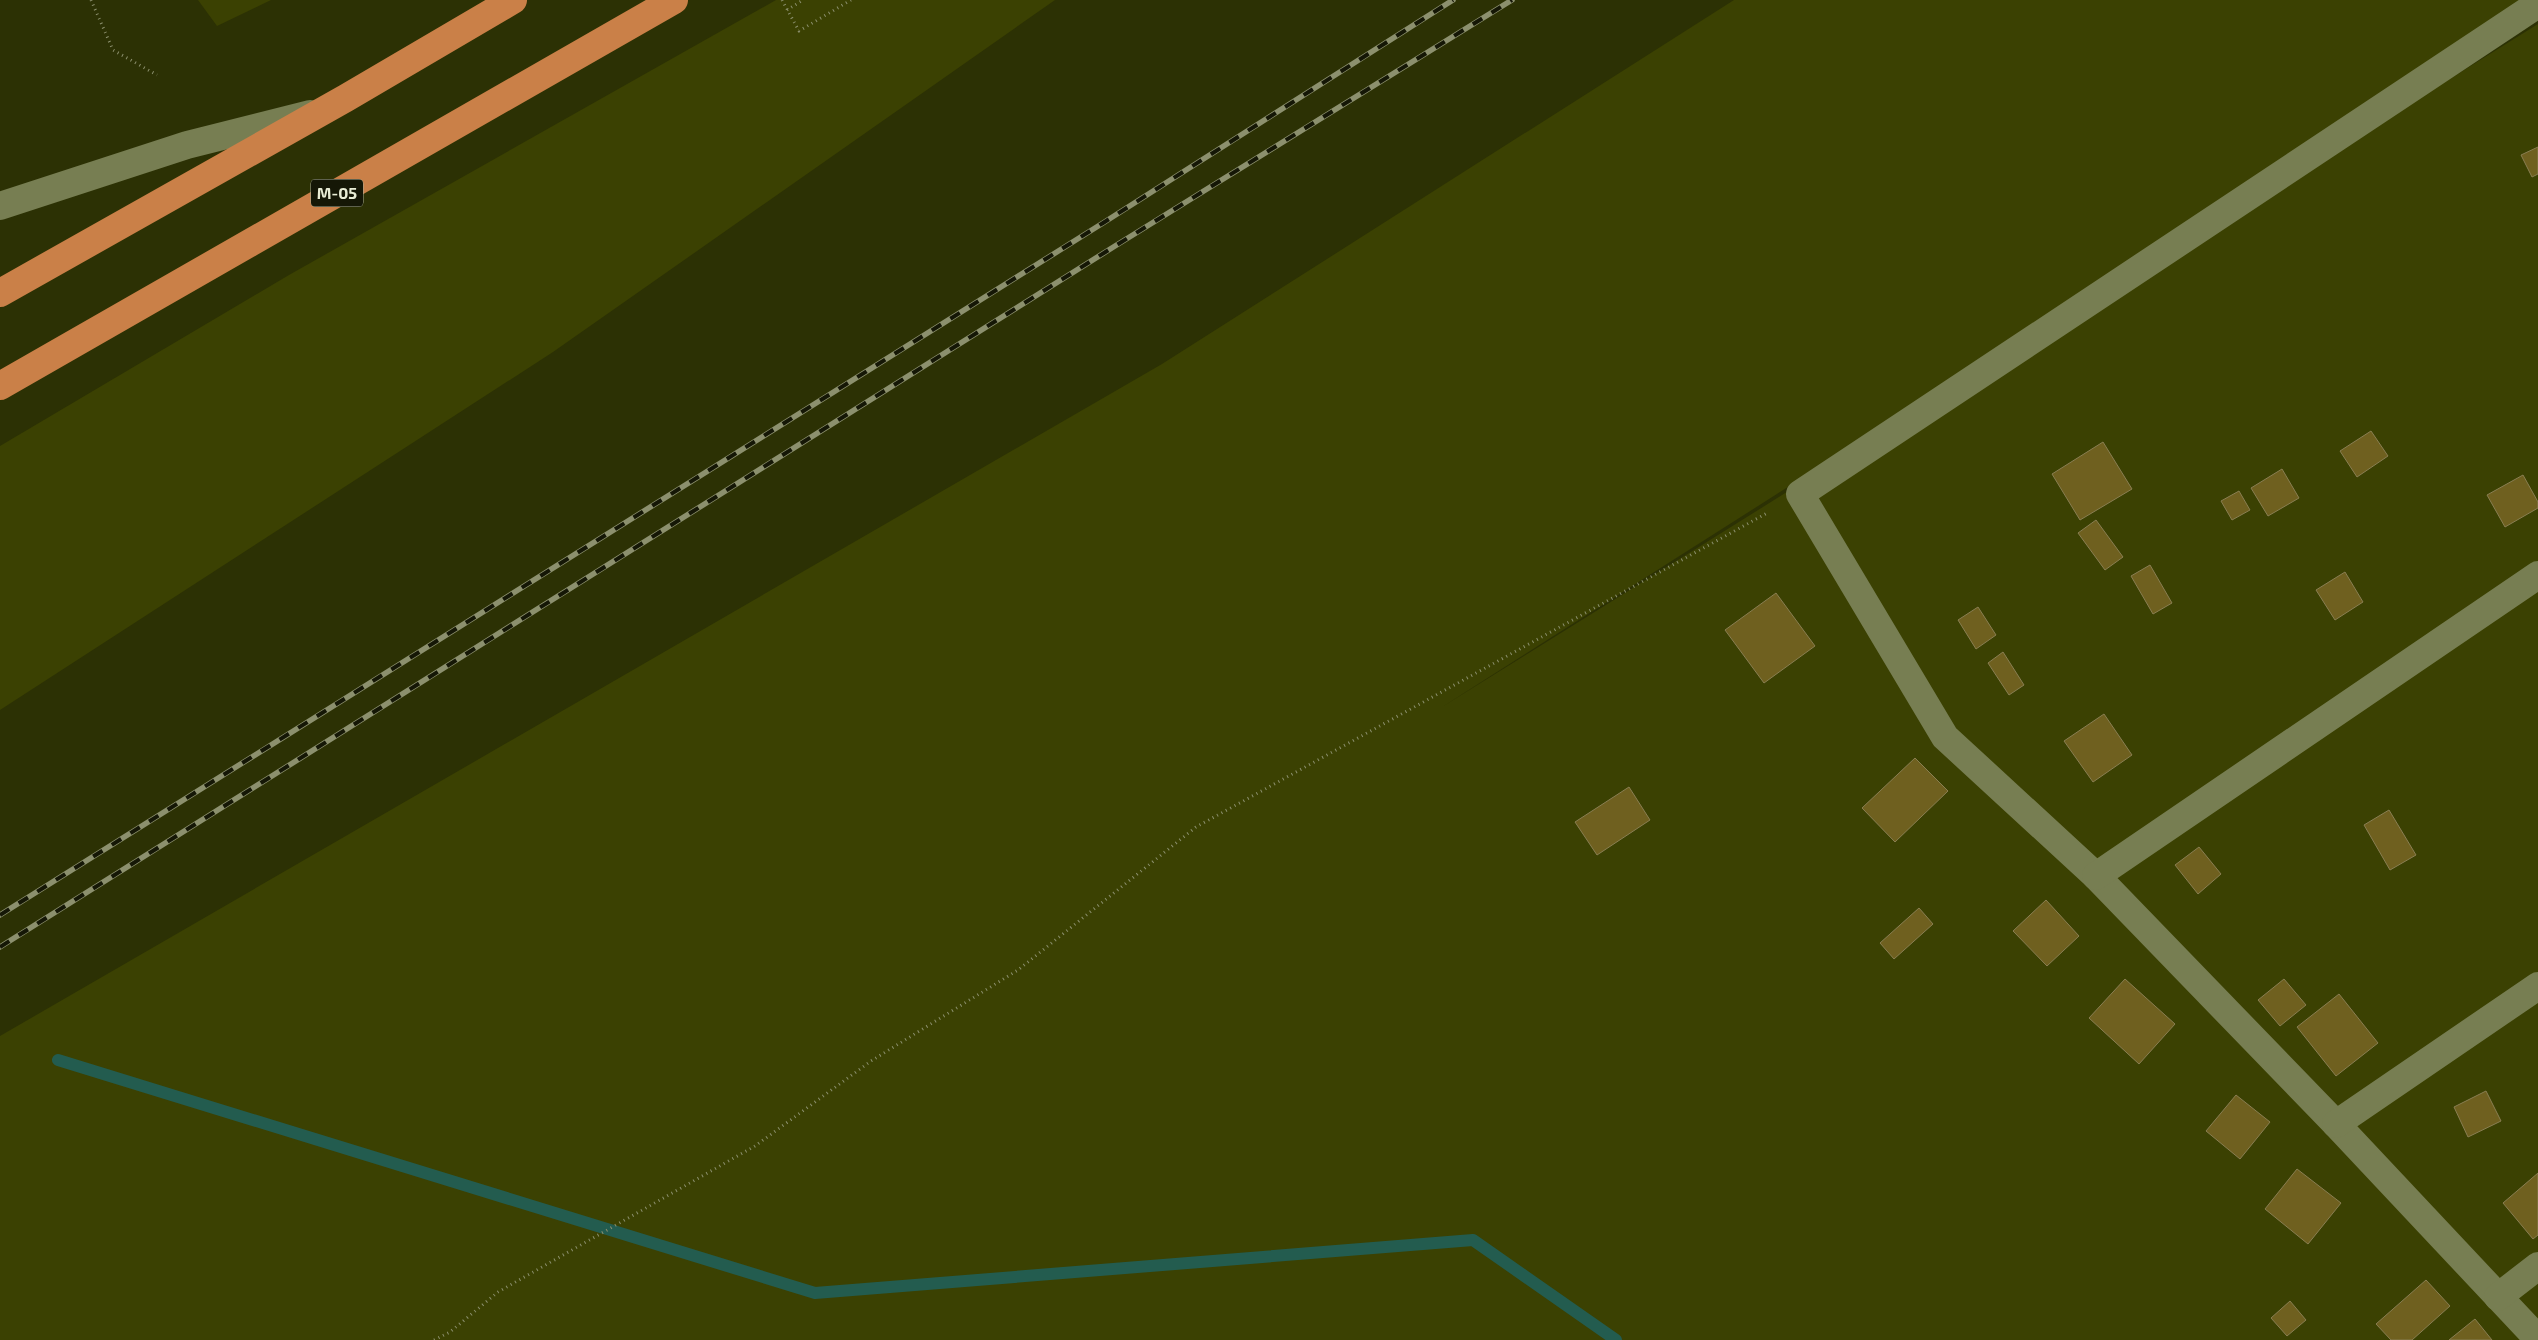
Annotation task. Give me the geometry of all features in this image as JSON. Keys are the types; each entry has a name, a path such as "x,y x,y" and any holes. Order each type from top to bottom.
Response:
{"highway":[{"path":"0,293 326,109 513,0"},
{"name":"М-05","path":"0,386 674,0"}],"street":[{"path":"2538,4 1800,494 1945,737 2096,876 2336,1124 2538,1339"},
{"path":"0,206 187,145 326,109"},
{"path":"2096,876 2538,575"},
{"path":"2336,1124 2538,986"},
{"path":"2498,1297 2538,1266"}],"path":[{"path":"92,0 113,50 157,75"},
{"path":"782,0 799,31 851,0"},
{"path":"787,10 803,0"},
{"path":"434,1340 450,1332 498,1292 755,1146 871,1061 1018,970 1196,827 1800,494"}],"green space":[{"path":"198,0 271,0 217,26"},
{"path":"776,0 1055,0 553,352 0,710 0,446 289,275"},
{"path":"1734,0 2538,0 2538,10 1442,707 2538,24 2538,1340 0,1340 0,1036 1162,364"}],"building":[{"path":"2538,147 2538,174 2532,177 2521,155"},
{"path":"2371,431 2388,456 2357,477 2340,451"},
{"path":"2103,442 2132,489 2080,520 2052,474"},
{"path":"2282,469 2299,498 2268,516 2251,488"},
{"path":"2523,475 2538,502 2538,508 2505,527 2487,495"},
{"path":"2239,491 2250,510 2232,520 2221,501"},
{"path":"2096,520 2123,557 2105,570 2078,533"},
{"path":"2150,565 2172,603 2153,614 2131,576"},
{"path":"2345,572 2363,602 2335,620 2316,590"},
{"path":"1776,593 1815,646 1764,683 1725,630"},
{"path":"1978,607 1996,635 1976,649 1958,620"},
{"path":"2003,652 2024,685 2009,695 1988,663"},
{"path":"2104,714 2132,755 2093,782 2064,741"},
{"path":"1915,758 1948,791 1895,842 1862,808"},
{"path":"1629,787 1650,820 1597,855 1575,822"},
{"path":"2389,810 2416,855 2390,870 2364,825"},
{"path":"2199,847 2221,874 2198,894 2175,865"},
{"path":"2046,900 2079,936 2047,966 2013,931"},
{"path":"1919,908 1933,924 1894,959 1880,943"},
{"path":"2125,979 2175,1024 2139,1064 2089,1018"},
{"path":"2284,979 2306,1005 2280,1026 2258,1000"},
{"path":"2339,994 2378,1043 2336,1076 2297,1027"},
{"path":"2486,1091 2501,1121 2468,1137 2454,1107"},
{"path":"2236,1095 2270,1122 2240,1159 2206,1131"},
{"path":"2297,1169 2341,1203 2308,1244 2265,1209"},
{"path":"2538,1173 2538,1235 2533,1239 2503,1203"},
{"path":"2426,1280 2450,1306 2412,1340 2391,1340 2376,1324"},
{"path":"2290,1301 2306,1320 2287,1336 2271,1318"},
{"path":"2475,1319 2492,1340 2449,1340"}],"waterway":[{"path":"58,1060 815,1293 1473,1240 1616,1340"}],"railway":[{"path":"0,915 1103,223 1453,0"},
{"path":"0,947 1115,246 1512,0"}]}
